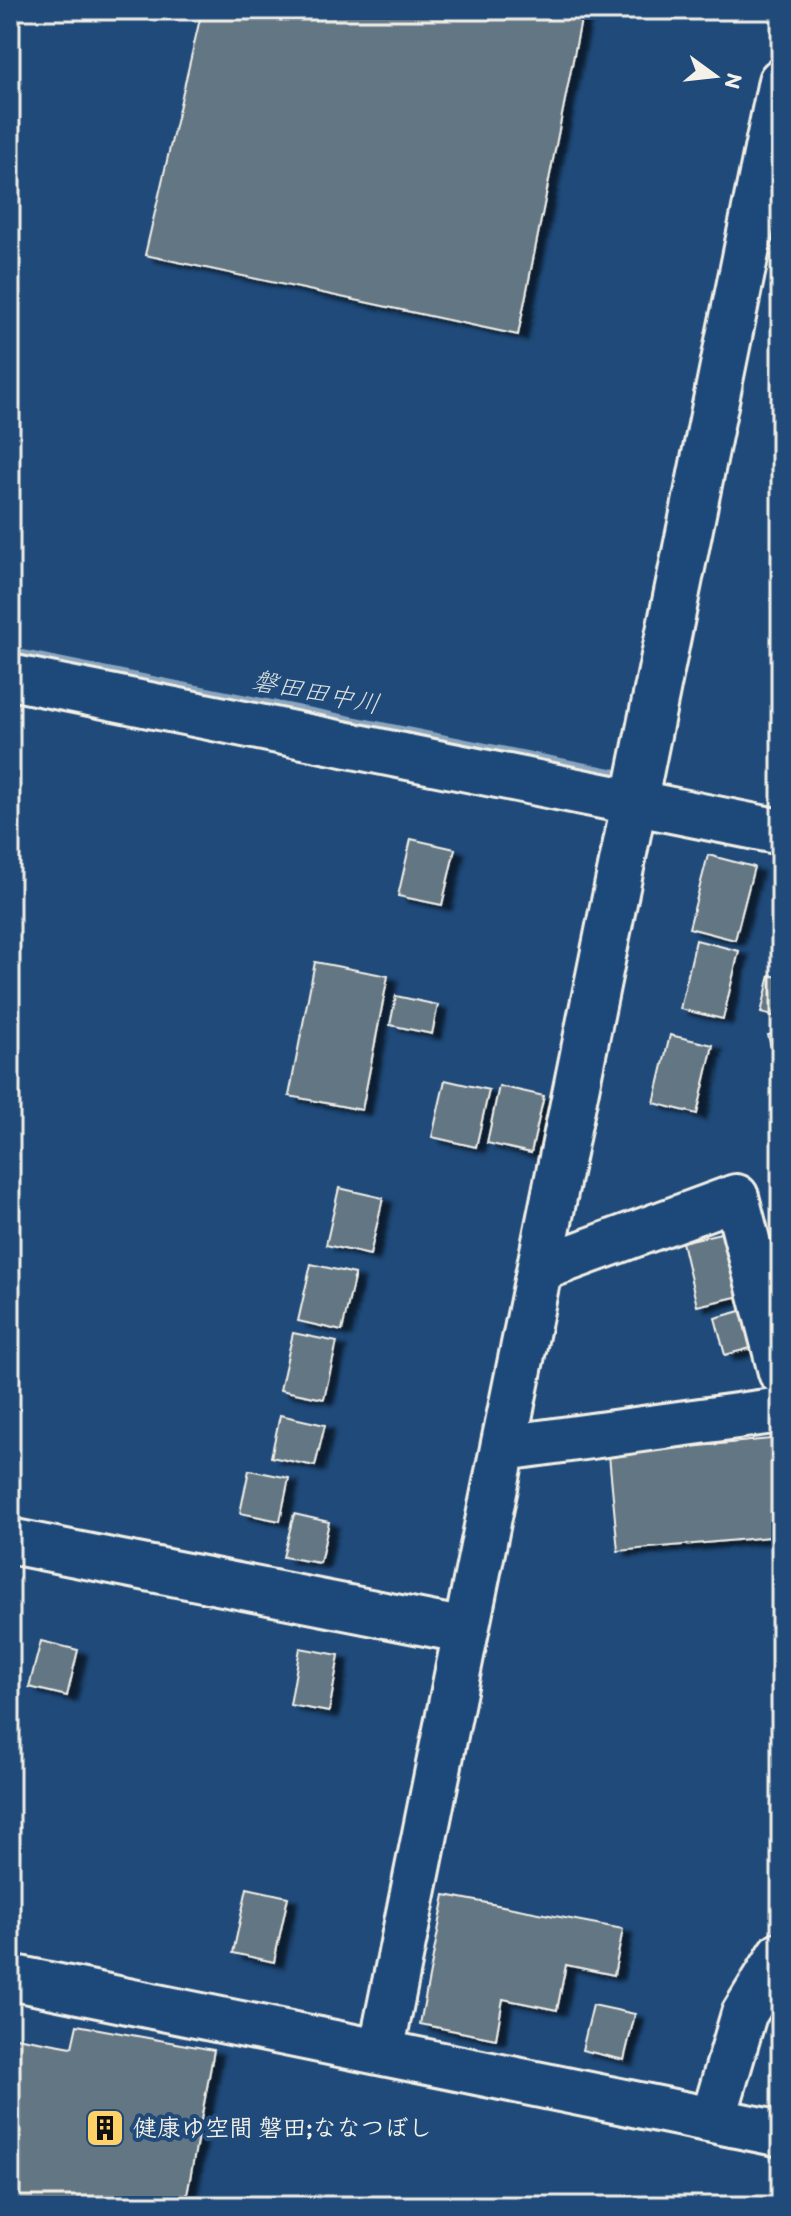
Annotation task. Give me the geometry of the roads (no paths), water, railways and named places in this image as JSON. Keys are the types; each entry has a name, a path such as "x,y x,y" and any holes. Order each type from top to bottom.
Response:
{"street":[{"path":"381,2052 632,801 781,81"},
{"path":"10,677 781,832"},
{"path":"540,1269 736,1197 781,1372"},
{"path":"504,1448 781,1410"},
{"path":"10,1541 466,1631"},
{"path":"713,2120 744,2014 781,1954"},
{"path":"10,1977 781,2134"}],"waterway":[{"name":"磐田田中川","path":"10,653 613,774"}],"place":[{"name":"健康ゆ空間 磐田;ななつぼし","path":"105,2128"}]}
